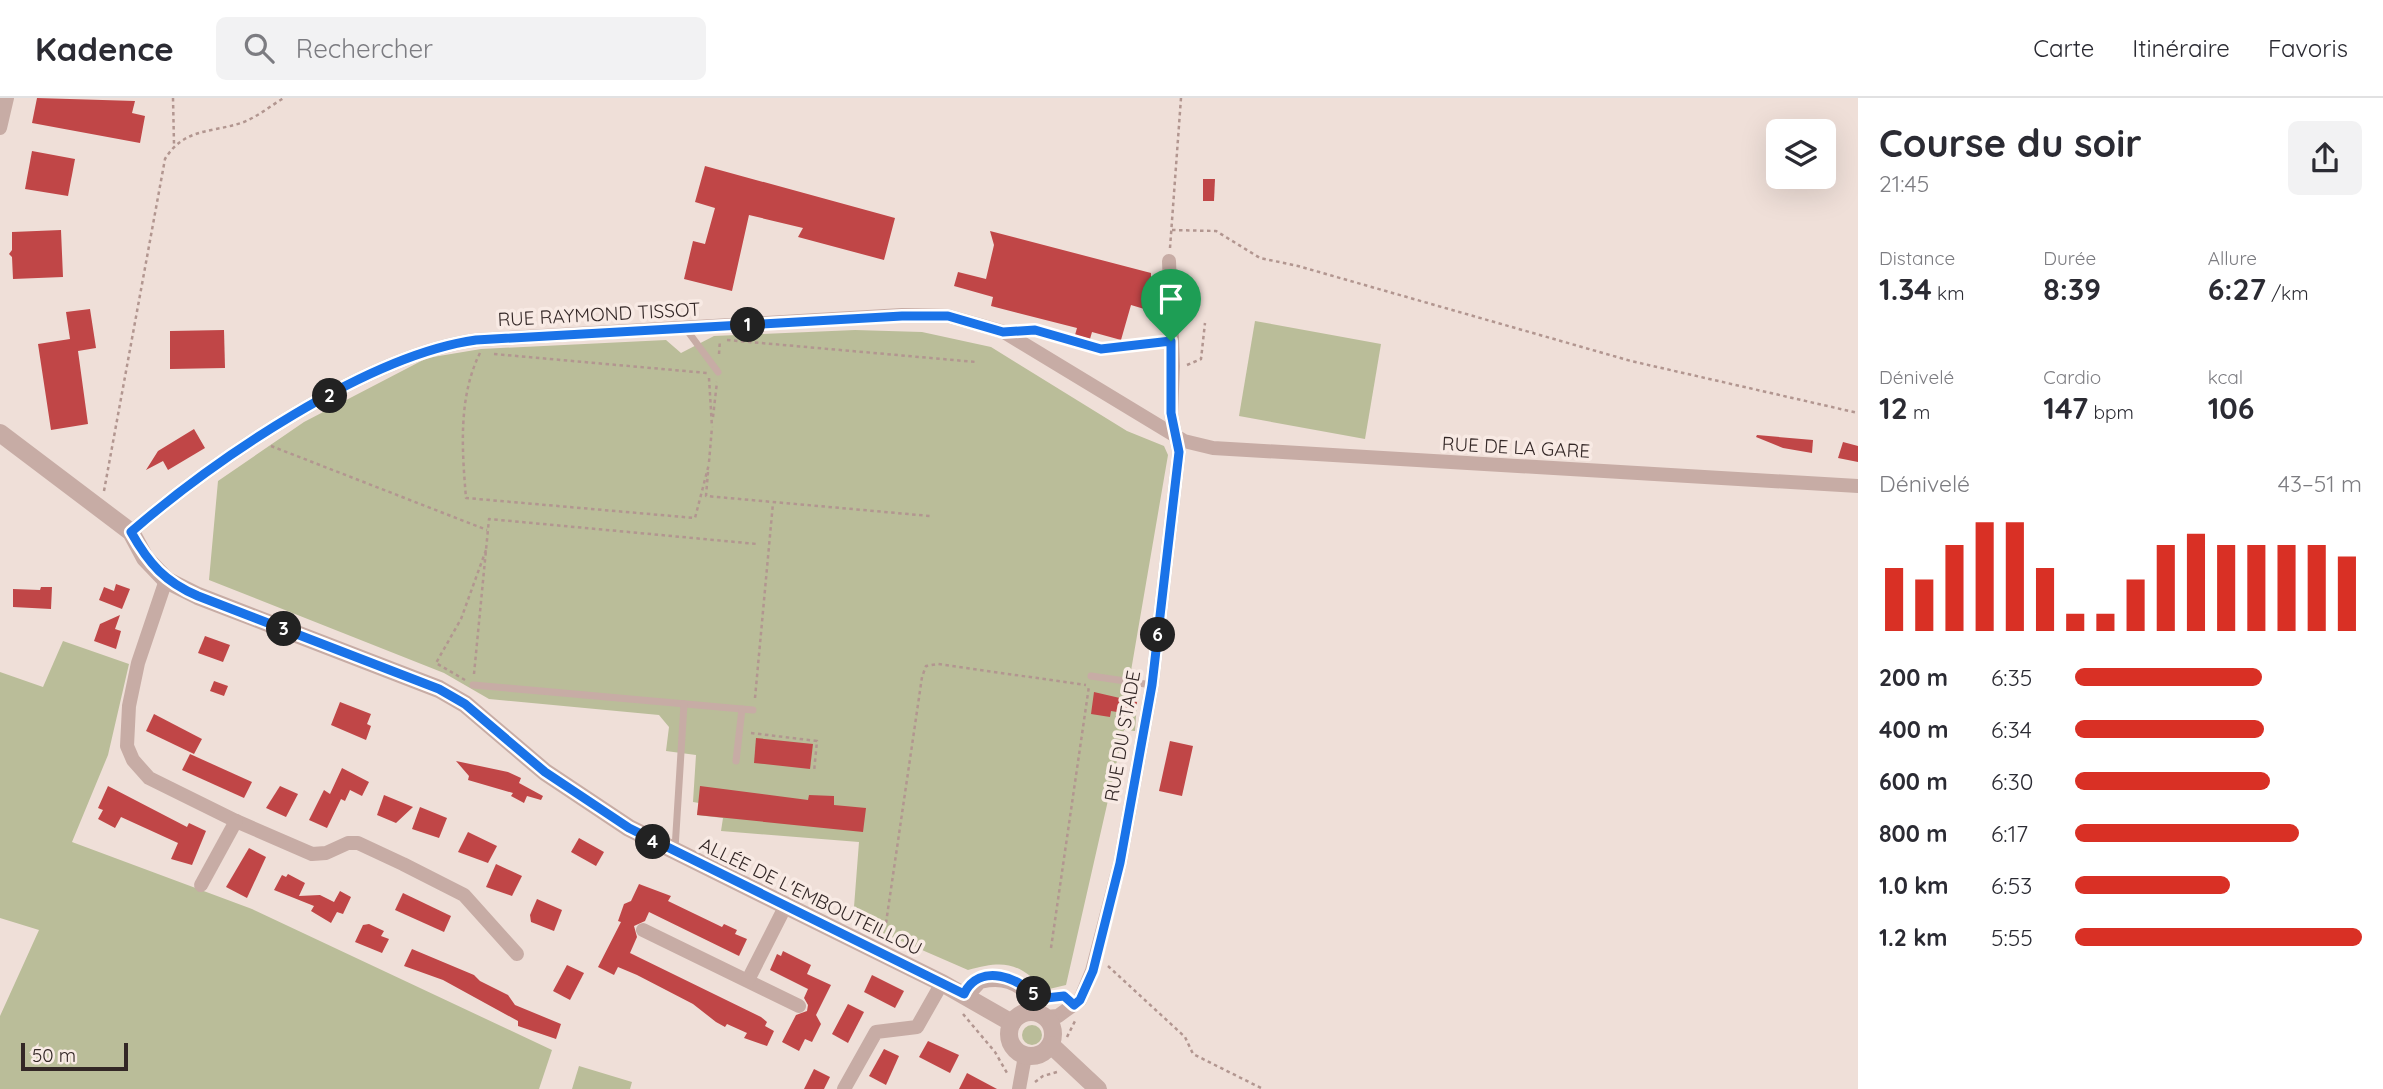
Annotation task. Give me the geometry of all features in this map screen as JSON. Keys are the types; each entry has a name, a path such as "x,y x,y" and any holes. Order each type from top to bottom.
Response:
{"street":[{"path":"0,128 7,98"},
{"name":"RUE DU STADE","path":"1074,1005 1080,1000 1096,958 1120,863 1152,685 1179,452 1171,413 1173,366 1168,261"},
{"name":"RUE RAYMOND TISSOT","path":"131,532 185,488 327,397 423,351 476,340 925,316 969,320 1003,332 1175,435"},
{"path":"0,433 131,532"},
{"name":"RUE DE LA GARE","path":"1175,435 1184,441 1213,448 1858,486"},
{"name":"ALLÉE DE L'EMBOUTEILLOU","path":"131,532 145,558 166,580 198,596 439,689 465,704 545,772 585,800 675,853 942,983 1012,1023"},
{"path":"166,580 138,663 129,706 127,746 133,760 149,778 236,821 312,854 358,842 464,895 517,954"},
{"path":"201,885 236,821"},
{"path":"748,980 785,907"},
{"path":"643,930 799,1006"},
{"path":"850,1085 876,1032 917,1027 942,983"},
{"path":"1051,1045 1035,1056 1025,1056 1010,1043 1012,1023 1028,1012 1046,1017 1058,1016 1074,1005"},
{"path":"1046,1017 1052,1025 1051,1045 1098,1089"},
{"path":"1021,1084 1025,1056"}],"lane":[{"path":"686,328 718,372"},
{"path":"1003,332 1035,330 1101,349 1171,341"},
{"path":"1091,676 1152,685"},
{"path":"473,685 754,710"},
{"path":"675,853 684,704"},
{"path":"736,761 741,709"},
{"path":"967,996 982,985 1005,984 1018,989 1029,1000 1028,1012"}],"path":[{"path":"173,98 174,145"},
{"path":"100,511 165,159 174,145 184,137 244,122 284,98"},
{"path":"1168,261 1181,98"},
{"path":"1172,230 1191,228 1216,232 1251,254 1275,263 1298,266 1437,304 1632,362 1858,412"},
{"path":"1173,366 1191,365 1201,359 1205,323"},
{"path":"930,516 706,496 720,340 976,362"},
{"path":"709,464 695,518 466,498 462,445 465,403 479,353 708,373 712,427"},
{"path":"271,446 488,530"},
{"path":"773,502 751,734 817,741 814,772"},
{"path":"486,550 461,619 436,663 473,685 489,519 757,544"},
{"path":"886,923 922,677 926,666 938,664 1089,686"},
{"path":"1051,948 1091,676"},
{"path":"1096,958 1185,1037 1193,1054 1263,1089"},
{"path":"1032,992 1037,999 1064,996 1080,1012 1066,1036 1069,1042"},
{"path":"967,996 957,1007 995,1052 1008,1076 1021,1084 1065,1072"}],"green space":[{"path":"1255,321 1381,344 1365,439 1239,416"},
{"path":"855,330 922,332 991,347 1127,431 1164,446 1168,455 1126,700 1137,702 1135,731 1124,730 1066,985 1045,990 1027,974 1010,966 992,965 968,970 853,920 859,842 721,831 723,818 697,815 699,803 693,802 696,755 666,751 669,727 659,715 489,699 444,673 209,580 218,481 304,422 427,358 481,349 666,340 681,353 714,336"},
{"path":"63,641 129,664 108,755 72,842 252,909 552,1050 539,1089 0,1089 0,1016 39,930 0,918 0,672 43,687"},
{"path":"1032,1025 1039,1028 1042,1035 1039,1042 1032,1045 1025,1042 1022,1035 1025,1028"},
{"path":"579,1066 632,1082 630,1089 572,1089"}],"building":[{"path":"37,98 135,101 132,113 145,116 140,143 32,123"},
{"path":"32,151 75,159 68,196 25,189"},
{"path":"705,166 895,218 884,260 798,237 803,228 749,215 732,291 684,279 693,241 705,244 715,208 695,202"},
{"path":"1203,179 1215,179 1214,201 1203,201"},
{"path":"61,230 63,277 13,279 12,257 9,254 12,250 12,232"},
{"path":"990,231 1151,273 1151,311 1131,305 1121,340 1092,332 1090,339 1075,335 1077,328 991,306 993,297 954,286 958,272 986,279 994,245"},
{"path":"90,309 96,348 78,351 88,424 51,430 38,344 70,339 66,312"},
{"path":"224,330 225,368 170,369 170,331"},
{"path":"194,429 205,448 168,470 163,461 146,470 158,451"},
{"path":"1756,437 1813,440 1812,453 1783,448"},
{"path":"1843,442 1858,446 1858,462 1838,458"},
{"path":"116,584 130,589 122,609 99,600 104,587 114,591"},
{"path":"41,587 52,587 51,609 13,607 13,589 40,590"},
{"path":"120,615 115,629 121,631 116,649 94,641 100,624"},
{"path":"205,636 230,645 223,662 198,653"},
{"path":"214,681 228,686 224,696 210,691"},
{"path":"1094,692 1137,702 1135,715 1111,711 1110,717 1091,714"},
{"path":"340,702 371,714 367,724 371,726 366,740 331,725"},
{"path":"154,714 202,739 194,754 146,731"},
{"path":"756,738 813,744 810,769 754,763"},
{"path":"1170,741 1193,746 1182,796 1159,791"},
{"path":"190,754 252,782 244,798 182,770"},
{"path":"456,761 508,772 521,778 519,783 543,796 541,800 527,796 524,803 511,796 513,793 468,780 469,776"},
{"path":"342,768 369,782 362,796 350,790 345,801 341,799 327,828 309,820 324,790 330,794"},
{"path":"108,786 187,827 189,823 206,831 192,865 171,859 178,843 121,817 115,828 98,819 103,810 98,808"},
{"path":"280,786 298,794 286,817 266,808"},
{"path":"700,786 808,800 809,795 834,796 834,805 866,808 863,832 697,815"},
{"path":"384,795 413,807 396,823 377,815"},
{"path":"420,807 447,818 439,838 412,829"},
{"path":"468,832 497,846 488,863 458,852"},
{"path":"579,838 604,852 596,866 571,852"},
{"path":"249,848 266,857 247,898 226,887"},
{"path":"496,864 522,876 512,896 486,887"},
{"path":"288,874 305,883 299,896 320,895 334,902 340,891 351,897 343,914 337,912 331,923 311,911 314,906 274,890 282,875 286,877"},
{"path":"639,884 671,896 668,901 722,927 724,924 737,930 735,934 747,939 739,956 649,912 645,921 634,926 637,937 630,953 761,1017 767,1022 765,1026 774,1031 767,1046 744,1038 747,1033 727,1024 725,1027 693,1004 637,975 618,967 614,975 598,967 621,922 618,921 624,904 631,901"},
{"path":"403,893 451,916 444,932 395,910"},
{"path":"537,899 562,910 554,931 531,922 530,915"},
{"path":"369,924 384,931 381,936 389,939 382,953 355,942 363,925"},
{"path":"412,949 474,975 480,981 508,995 515,1005 561,1024 556,1039 518,1026 518,1021 443,980 404,966"},
{"path":"783,951 811,965 807,974 831,985 816,1015 821,1024 812,1042 805,1039 799,1051 782,1042 796,1015 807,1011 808,1005 804,998 808,989 770,970 777,954 781,956"},
{"path":"567,965 584,973 570,1000 553,991"},
{"path":"872,975 904,991 895,1008 864,992"},
{"path":"848,1004 864,1012 848,1043 832,1034"},
{"path":"928,1041 959,1055 950,1073 919,1057"},
{"path":"884,1049 899,1056 886,1085 869,1076"},
{"path":"814,1069 830,1077 824,1089 804,1089"},
{"path":"967,1073 997,1089 959,1089"}],"route":[{"path":"902,316 948,316 1003,332 1035,330 1101,349 1171,341 1171,413 1179,452 1152,685 1120,863 1093,971 1080,1000 1074,1005 1064,996 1037,999 1023,983 1002,975 979,979 968,986 964,994 667,849 629,828 545,772 465,704 439,689 198,596 166,580 145,558 131,532 185,488 316,403 396,362 451,344 476,340 902,316"}]}
